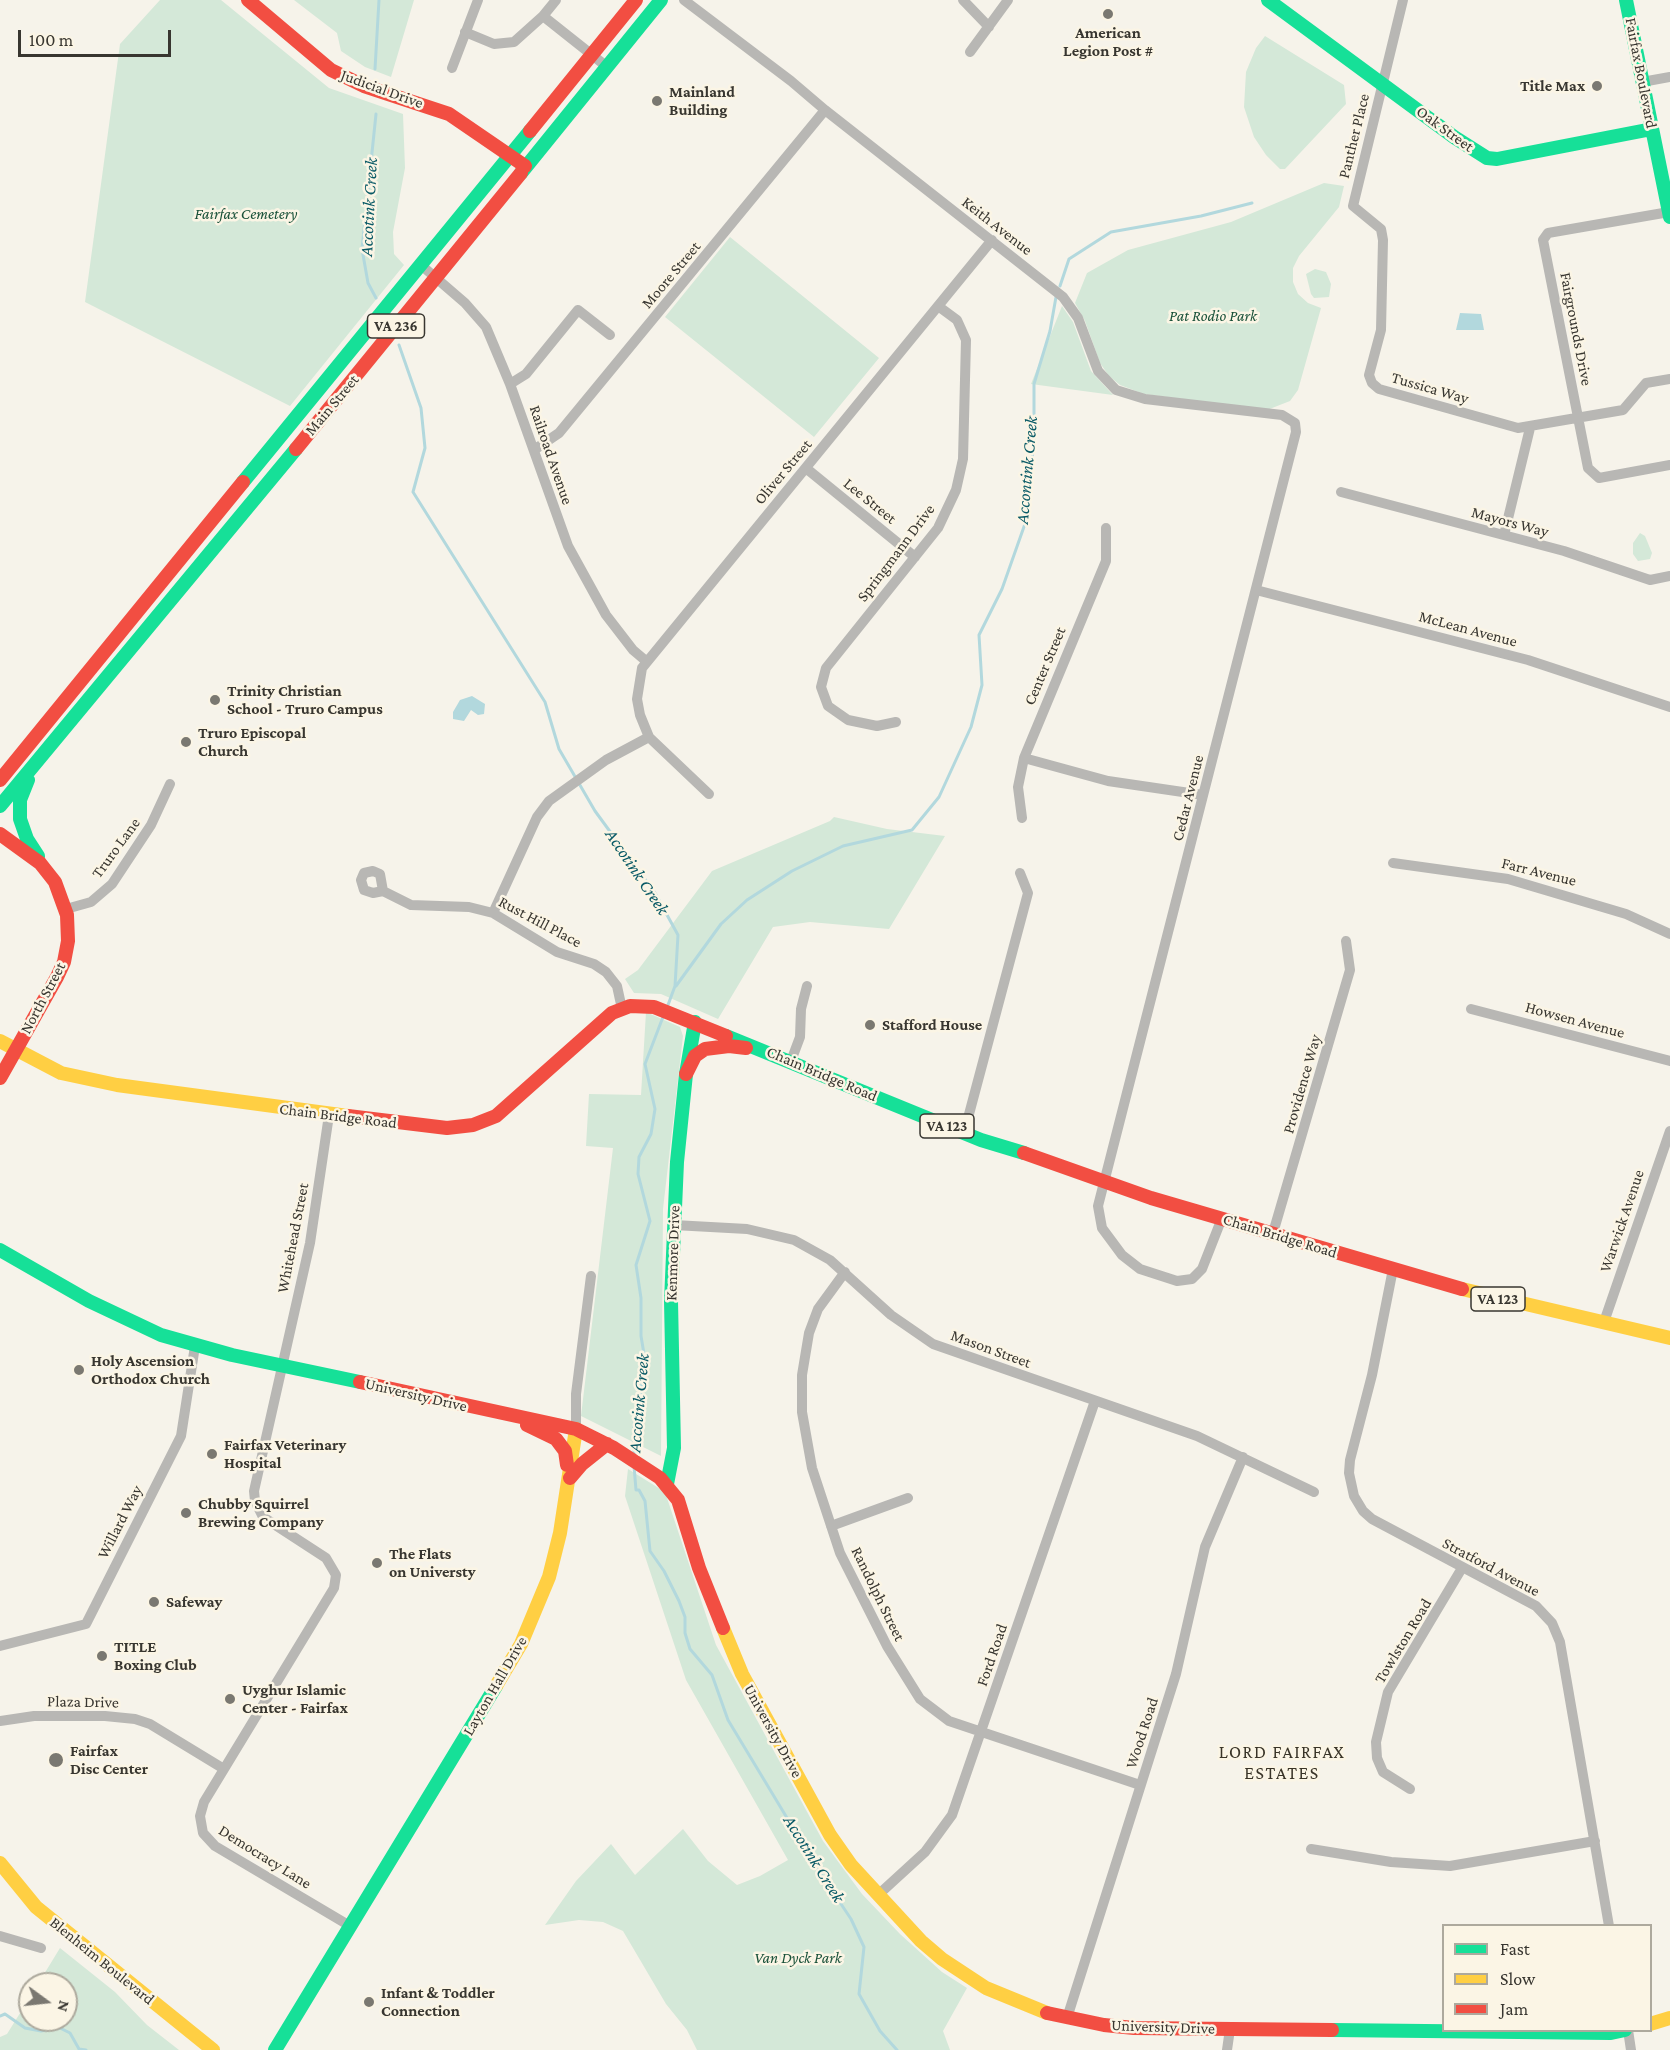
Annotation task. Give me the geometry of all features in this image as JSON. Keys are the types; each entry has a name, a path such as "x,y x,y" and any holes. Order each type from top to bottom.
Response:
{"main road":[{"name":"Judicial Drive","path":"248,0 332,70 364,86 449,114 525,166"},
{"name":"Main Street","path":"0,780 636,0"},
{"name":"Main Street","path":"0,806 661,0"},
{"name":"Oak Street","path":"1268,0 1467,146 1487,158 1497,159 1652,129"},
{"name":"Fairfax Boulevard","path":"1626,0 1669,215"},
{"path":"224,505 238,517"},
{"path":"38,761 22,790 20,819 27,839 48,872"},
{"name":"North Street","path":"0,834 48,872 61,893 66,909 67,950 57,977 0,1078"},
{"name":"Chain Bridge Road","path":"0,1041 61,1073 88,1080 329,1115 447,1128 485,1121 509,1106 600,1023 622,1009 630,1006 654,1007 682,1016 964,1134 1000,1144 1105,1182 1393,1269 1513,1302 1670,1338"},
{"name":"Kenmore Drive","path":"667,1484 674,1448 671,1301 679,1124 695,1022"},
{"path":"686,1074 695,1056 705,1049 729,1046 767,1051"},
{"name":"University Drive","path":"0,1250 128,1321 195,1346 576,1429 611,1446 649,1470 667,1484 678,1500 699,1569 747,1684 830,1834 851,1865 921,1941 963,1974 1014,2002 1067,2018 1134,2028 1442,2031"},
{"path":"508,1416 556,1439 565,1451 569,1479"},
{"name":"Layton Hall Drive","path":"275,2050 521,1644 549,1577 560,1533 576,1429"},
{"path":"569,1479 582,1464 611,1446"},
{"name":"Blenheim Boulevard","path":"1,1867 36,1907 213,2050"},
{"path":"1652,2023 1670,2018"},
{"name":"University Drive","path":"1516,2032 1619,2032"}],"street":[{"path":"452,68 478,0"},
{"path":"465,32 494,44 514,42 543,16 556,0"},
{"name":"Keith Avenue","path":"684,0 792,81 825,110 1068,302 1078,318 1098,371 1116,390 1145,399 1275,414 1293,421"},
{"path":"963,0 989,27"},
{"path":"970,52 1008,0"},
{"path":"1382,84 1403,0"},
{"path":"543,16 606,66"},
{"path":"1642,82 1670,78"},
{"name":"Panther Place","path":"1354,195 1382,84"},
{"name":"Moore Street","path":"534,450 559,434 825,110"},
{"name":"Tussica Way","path":"1354,195 1354,209 1381,229 1383,240 1380,330 1369,375 1372,383 1379,389 1518,428 1530,428 1623,410 1646,383 1670,379"},
{"name":"Fairgrounds Drive","path":"1669,215 1548,233 1543,240 1588,468 1599,478 1670,465"},
{"name":"Oliver Street","path":"649,737 640,715 637,699 642,668 646,661 807,469 992,240"},
{"name":"Railroad Avenue","path":"421,265 465,303 486,327 510,384 552,507 579,568 606,615 633,650 646,661"},
{"name":"Springmann Drive","path":"896,722 877,726 848,720 828,706 821,687 826,668 946,515 956,490 963,459 965,333 957,320 938,306"},
{"path":"510,384 526,374 579,310 610,335"},
{"name":"Cedar Avenue","path":"1222,1218 1198,1275 1184,1282 1132,1264 1102,1228 1098,1206 1296,432 1293,421"},
{"path":"1504,535 1530,428"},
{"name":"Lee Street","path":"807,469 915,557"},
{"name":"Mayors Way","path":"1341,492 1564,551 1650,580 1670,576"},
{"name":"Center Street","path":"1022,819 1018,787 1024,758 1106,561 1107,528"},
{"name":"McLean Avenue","path":"1256,590 1528,660 1670,707"},
{"path":"493,913 537,817 549,801 584,775 649,737 709,794"},
{"path":"1024,758 1108,781 1203,795"},
{"name":"Truro Lane","path":"66,909 91,902 112,884 151,825 170,784"},
{"name":"Farr Avenue","path":"1394,863 1508,879 1626,914 1670,934"},
{"path":"964,1134 1028,893 1020,873"},
{"name":"Rust Hill Place","path":"383,891 396,900 420,907 469,907 493,913 557,952 600,967 617,986 622,1009"},
{"name":"Providence Way","path":"1273,1233 1350,970 1346,941"},
{"path":"791,1061 800,1037 801,1009 807,986"},
{"name":"Howsen Avenue","path":"1472,1009 1670,1061"},
{"name":"Whitehead Street","path":"280,1365 310,1244 329,1115"},
{"name":"Warwick Avenue","path":"1604,1322 1670,1131"},
{"name":"Mason Street","path":"674,1225 747,1229 777,1235 811,1248 845,1272 891,1314 933,1344 1197,1436 1314,1492"},
{"name":"Stratford Avenue","path":"1393,1269 1371,1375 1350,1460 1351,1488 1359,1505 1372,1519 1536,1606 1557,1630 1609,1924"},
{"name":"Randolph Street","path":"845,1272 822,1303 813,1322 805,1347 802,1375 807,1444 831,1526 864,1606 914,1692 928,1707 949,1721 1140,1785"},
{"name":"Layton Hall Drive","path":"576,1429 576,1394 591,1276"},
{"name":"Willard Way","path":"0,1646 86,1624 181,1436 195,1346"},
{"name":"Democracy Lane","path":"280,1365 255,1483 255,1501 263,1517 326,1558 336,1575 334,1588 224,1769 201,1811 200,1826 208,1840 350,1926"},
{"name":"Ford Road","path":"878,1895 926,1852 944,1830 959,1800 1095,1401"},
{"name":"Wood Road","path":"1067,2018 1176,1674 1205,1547 1243,1457"},
{"path":"831,1526 908,1498"},
{"name":"Towlston Road","path":"1410,1789 1383,1772 1377,1758 1376,1742 1388,1692 1462,1568"},
{"name":"Plaza Drive","path":"0,1721 44,1716 105,1716 135,1719 150,1724 224,1769"},
{"path":"1311,1849 1391,1862 1450,1866 1594,1841"},
{"path":"0,1936 41,1948"},
{"path":"1227,2050 1230,2029"},
{"path":"1627,2032 1631,2050"}],"green space":[{"name":"Fairfax Cemetery","path":"160,0 221,0 329,88 403,114 405,168 393,232 394,254 404,265 290,406 85,302 120,44"},
{"path":"294,0 414,0 391,77 365,67 341,51 337,33"},
{"path":"1265,36 1344,85 1346,104 1285,169 1280,169 1266,155 1254,137 1244,107 1246,72 1256,48"},
{"name":"Pat Rodio Park","path":"1324,183 1344,186 1339,207 1299,256 1293,268 1293,282 1298,294 1308,303 1321,308 1298,390 1290,401 1267,410 1144,394 1120,385 1109,376 1100,363 1085,321 1075,303 1087,273 1128,250 1231,222"},
{"path":"730,237 879,358 814,437 665,317"},
{"path":"1315,269 1326,272 1331,284 1329,297 1314,298 1311,294 1306,274"},
{"path":"1062,306 1073,322 1091,371 1113,395 1031,384"},
{"path":"1640,533 1645,536 1652,553 1650,559 1638,561 1633,554 1633,543"},
{"path":"834,817 887,829 945,836 889,929 810,922 773,927 718,1019 661,994 634,993 625,979 638,970 712,871 830,821"},
{"path":"646,1012 680,1027 683,1036 663,1209 661,1456 581,1416 613,1148 586,1146 589,1094 641,1095"},
{"name":"Van Dyck Park","path":"628,1469 665,1492 716,1645 823,1841 862,1894 900,1934 942,1972 967,1988 943,2031 950,2050 697,2050 687,2030 666,2004 623,1931 603,1922 579,1920 545,1925 576,1881 611,1844 635,1875 683,1829 708,1861 737,1885 760,1876 788,1860 686,1680 625,1496"},
{"path":"60,1948 115,1992 147,2025 179,2050 0,2050 0,2037 7,2034 18,2016 18,2032 78,2032 78,1972 45,1972"}],"water":[{"path":"1460,313 1481,314 1484,330 1456,330"},
{"path":"472,696 485,704 484,714 478,715 471,710 464,721 453,719 453,712 460,700"}],"waterway":[{"name":"Accotink Creek","path":"375,69 379,0"},
{"name":"Accotink Creek","path":"376,114 362,249 368,283 376,298"},
{"name":"Accontink Creek","path":"1060,286 1069,259 1111,232 1201,216 1252,203"},
{"name":"Accontink Creek","path":"676,986 721,924 747,900 792,871 843,846 912,830 939,797 971,727 982,685 979,635 1002,589 1026,521 1034,439 1034,384 1050,331 1056,297"},
{"name":"Accotink Creek","path":"399,345 421,408 425,448 413,492 545,702 559,749 595,811 655,893 678,935 675,986 668,1005"},
{"name":"Accotink Creek","path":"634,1457 634,1424 642,1385 640,1362 644,1354 641,1336 641,1298 636,1265 650,1221 638,1174 639,1157 651,1134 655,1109 645,1064 663,1017"},
{"name":"Accotink Creek","path":"634,1466 636,1490 639,1490 645,1501 650,1551 664,1571 679,1601 685,1617 685,1633 690,1649 712,1675 728,1720 819,1871 851,1919 864,1947 859,1994 880,2031 897,2050"},
{"path":"0,2016 5,2014 25,2028 41,2031 60,2028 70,2033 79,2049 86,2050"}],"traffic: fast":[{"path":"521,173 661,0"},
{"path":"1268,0 1454,137 1487,158 1497,159 1652,129"},
{"path":"1626,0 1670,217"},
{"path":"243,482 530,131"},
{"path":"0,806 296,449"},
{"path":"28,780 20,800 20,819 27,839 38,856"},
{"path":"667,1484 674,1448 671,1301 677,1162 686,1074 695,1022"},
{"path":"726,1036 981,1140 1024,1153"},
{"path":"0,1250 89,1301 161,1335 232,1355 360,1382"},
{"path":"275,2050 496,1686"},
{"path":"1332,2030 1442,2031"},
{"path":"1518,2032 1616,2032"}],"traffic: slow":[{"path":"0,1041 61,1073 117,1085 348,1116"},
{"path":"1462,1289 1670,1338"},
{"path":"496,1686 521,1644 549,1577 560,1533 576,1429"},
{"path":"723,1628 742,1674 830,1835 851,1865 921,1941 942,1959 986,1988 1047,2013"},
{"path":"0,1863 36,1907 213,2050"},
{"path":"1652,2023 1670,2018"}],"traffic: jam":[{"path":"248,0 331,70 364,86 449,114 525,166"},
{"path":"530,131 636,0"},
{"path":"296,449 521,173"},
{"path":"0,780 243,482"},
{"path":"0,834 40,863 55,882 67,915 68,941 64,962 57,977 0,1078"},
{"path":"348,1116 447,1128 473,1125 496,1116 612,1013 630,1006 654,1007 726,1036"},
{"path":"686,1074 695,1056 705,1049 729,1046 746,1048"},
{"path":"1024,1153 1151,1198 1462,1289"},
{"path":"360,1382 576,1429 614,1448 660,1478 678,1500 699,1568 723,1628"},
{"path":"527,1425 556,1439 565,1451 567,1465"},
{"path":"570,1478 582,1464 607,1444"},
{"path":"1047,2013 1104,2025 1134,2028 1332,2030"}],"place":[{"name":"American Legion Post #","path":"1108,14"},
{"name":"Title Max","path":"1597,86"},
{"name":"Mainland Building","path":"657,101"},
{"name":"Trinity Christian School - Truro Campus","path":"215,700"},
{"name":"Truro Episcopal Church","path":"186,742"},
{"name":"Stafford House","path":"870,1025"},
{"name":"Holy Ascension Orthodox Church","path":"79,1370"},
{"name":"Fairfax Veterinary Hospital","path":"212,1454"},
{"name":"Chubby Squirrel Brewing Company","path":"186,1513"},
{"name":"The Flats on Universty","path":"377,1563"},
{"name":"Safeway","path":"154,1602"},
{"name":"TITLE Boxing Club","path":"102,1656"},
{"name":"Uyghur Islamic Center - Fairfax","path":"230,1699"},
{"name":"Fairfax Disc Center","path":"56,1760"},
{"name":"Infant & Toddler Connection","path":"369,2002"}],"district":[{"name":"LORD FAIRFAX ESTATES","path":"1282,1762"}]}
